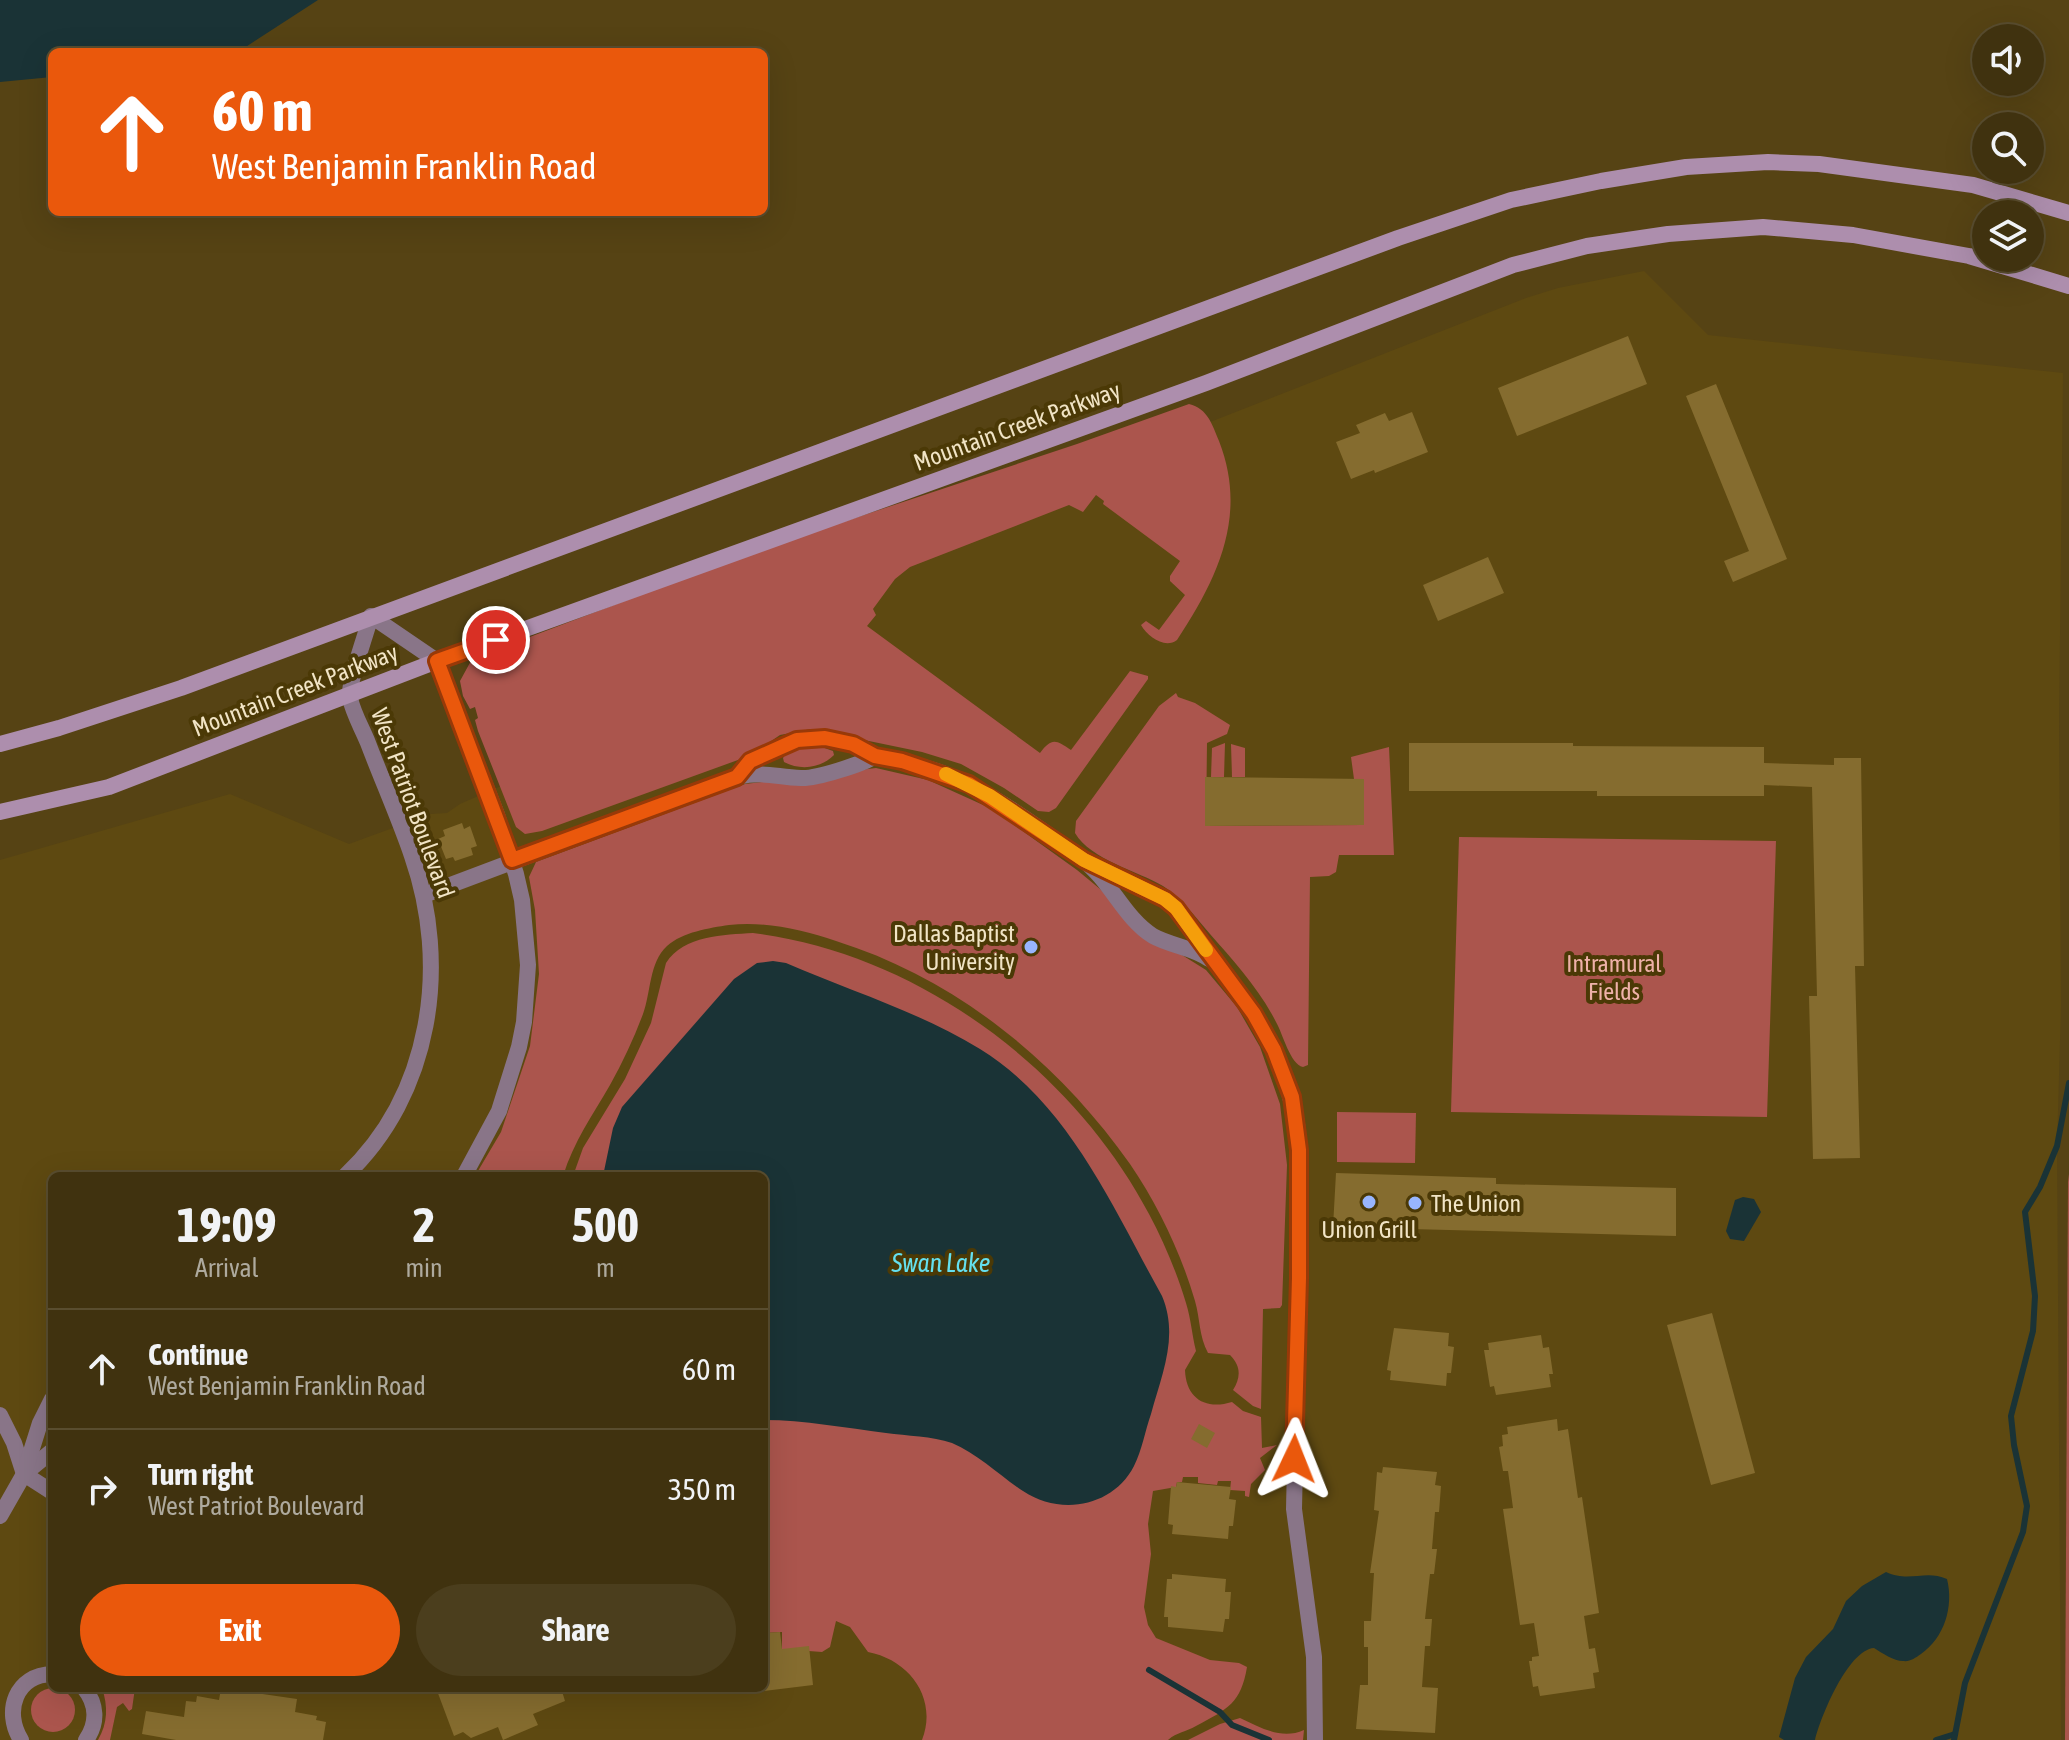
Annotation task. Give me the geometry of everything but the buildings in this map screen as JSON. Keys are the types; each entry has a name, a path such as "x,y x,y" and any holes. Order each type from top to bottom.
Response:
{"main road":[{"name":"Mountain Creek Parkway","path":"0,744 181,688 1398,238 1511,200 1686,167 1768,162 1819,164 1973,185 2069,213"},
{"name":"Mountain Creek Parkway","path":"0,812 109,787 437,661 1206,383 1513,265 1587,246 1668,234 1763,227 1853,235 1969,256 2069,286"}],"street":[{"path":"371,616 437,661 512,860 522,900 527,993 524,1022 510,1081 499,1111 466,1172"},
{"name":"West Patriot Boulevard","path":"348,1172 388,1121 421,1050 430,998 431,935 424,895 349,695 371,616"},
{"path":"737,777 750,761 797,740 825,738 853,744 875,756 902,761 969,784 1084,860 1165,899 1176,908 1265,1031 1292,1097 1299,1150 1294,1509 1315,1669 1315,1740"},
{"path":"424,895 737,777 771,773 809,778 862,764 875,756"},
{"path":"1084,860 1153,936 1192,949 1215,963"},
{"path":"0,1516 24,1474 48,1407"},
{"path":"0,1415 14,1443 24,1474 48,1489"},
{"path":"24,1474 48,1454"},
{"path":"21,1740 11,1716 14,1702 20,1689 31,1680 48,1675"},
{"path":"86,1692 94,1709 94,1722 86,1740"}],"shaded area":[{"name":"Dallas Baptist University","path":"1644,271 1708,335 2063,373 2059,724 2061,1006 2057,1146 2061,1740 0,1740 0,860 230,794 349,844 431,814 447,813 501,786 546,771 556,679 1558,288"}],"green space":[{"path":"1189,404 1205,413 1219,441 1227,468 1229,520 1216,569 1177,640 1167,643 1157,640 1141,625 1146,621 1159,630 1185,595 1170,581 1180,561 1103,504 1104,501 1096,495 1083,512 1069,505 910,567 895,579 873,609 876,615 867,626 1040,753 1051,742 1071,750 1130,671 1148,676 1056,808 1049,812 1038,811 961,764 922,752 811,729 780,735 749,756 542,831 525,834 516,827 478,731 475,707 470,709 463,696 460,681 472,659 756,551"},
{"path":"1176,693 1178,697 1195,703 1230,725 1227,734 1207,743 1206,826 1364,825 1364,779 1354,779 1351,757 1389,747 1394,855 1339,855 1336,872 1329,876 1310,877 1308,1065 1303,1067 1294,1060 1270,1010 1254,987 1182,902 1163,886 1092,851 1075,833 1076,821 1159,706"},
{"path":"1225,743 1224,777 1211,777 1212,748"},
{"path":"813,744 833,751 834,755 810,767 797,767 784,762 786,753"},
{"path":"1231,744 1245,748 1245,777 1232,777"},
{"path":"876,768 928,780 992,809 1077,870 1174,950 1206,970 1237,1007 1260,1047 1280,1104 1287,1165 1282,1305 1280,1308 1263,1309 1261,1409 1233,1390 1239,1372 1230,1355 1208,1353 1189,1283 1159,1213 1130,1164 1071,1091 1001,1028 963,1001 880,957 823,937 784,927 743,924 705,929 673,941 657,960 646,1006 632,1041 578,1140 564,1172 477,1172 501,1132 530,1046 539,974 535,910 529,877 536,862 745,784"},
{"name":"Intramural Fields","path":"1459,837 1776,841 1767,1117 1451,1112"},
{"path":"753,933 814,945 873,965 930,992 984,1027 1034,1067 1078,1112 1117,1161 1149,1214 1182,1292 1196,1351 1185,1370 1189,1388 1193,1395 1206,1403 1232,1402 1243,1411 1261,1417 1262,1448 1277,1445 1260,1458 1265,1470 1251,1484 1249,1497 1245,1496 1245,1491 1230,1490 1231,1481 1218,1481 1217,1485 1198,1483 1198,1477 1183,1477 1176,1487 1153,1491 1148,1524 1151,1554 1144,1607 1148,1625 1156,1638 1210,1660 1239,1663 1247,1667 1237,1697 1217,1715 1168,1740 922,1740 926,1710 917,1684 896,1663 868,1652 850,1627 836,1621 830,1647 822,1652 782,1649 782,1632 768,1633 768,1172 574,1172 583,1148 625,1079 651,1023 666,963 683,947 717,936"},
{"path":"1337,1112 1416,1113 1415,1163 1337,1162"},
{"path":"2069,1174 2069,1740 2065,1740 2068,1182"},
{"path":"44,1689 48,1689 48,1692 66,1692 74,1701 74,1719 62,1731 44,1731 32,1719 32,1701"},
{"path":"103,1692 134,1692 132,1709 129,1711 123,1703 117,1707 110,1740 98,1740 104,1727"},
{"path":"1240,1718 1280,1733 1304,1730 1303,1740 1188,1740"}],"water":[{"path":"0,0 318,0 244,48 48,48 48,77 0,82"},
{"name":"Swan Lake","path":"757,963 786,963 909,1013 980,1049 1039,1098 1086,1160 1162,1296 1169,1326 1164,1370 1139,1454 1125,1480 1113,1491 1084,1503 1053,1503 1023,1491 952,1443 810,1423 768,1420 768,1172 604,1172 613,1128 622,1107 734,979"},
{"path":"1743,1197 1754,1199 1761,1212 1744,1241 1730,1239 1726,1231 1735,1200"},
{"path":"1886,1572 1947,1579 1948,1611 1936,1639 1921,1654 1908,1661 1896,1660 1874,1648 1864,1652 1845,1672 1837,1686 1815,1740 1784,1740 1779,1737 1795,1678 1806,1657 1833,1629 1846,1601 1862,1586"}],"waterway":[{"path":"1954,1740 1965,1683 2023,1532 2027,1506 2011,1416 2033,1331 2035,1296 2025,1212 2040,1187 2057,1146 2069,1083"},
{"path":"1149,1670 1220,1712 1232,1725 1269,1740"},
{"path":"1936,1740 1955,1734"}],"slow traffic":[{"path":"946,774 990,796 1084,860 1165,899 1176,908 1206,950"}],"place":[{"name":"Dallas Baptist University","path":"1031,947"},
{"name":"Union Grill","path":"1369,1202"},
{"name":"The Union","path":"1415,1203"}],"route":[{"path":"496,640 437,661 512,860 737,777 750,761 797,740 825,738 853,744 875,756 902,761 969,784 1084,860 1165,899 1176,908 1265,1031 1292,1097 1299,1150 1294,1459"}]}
